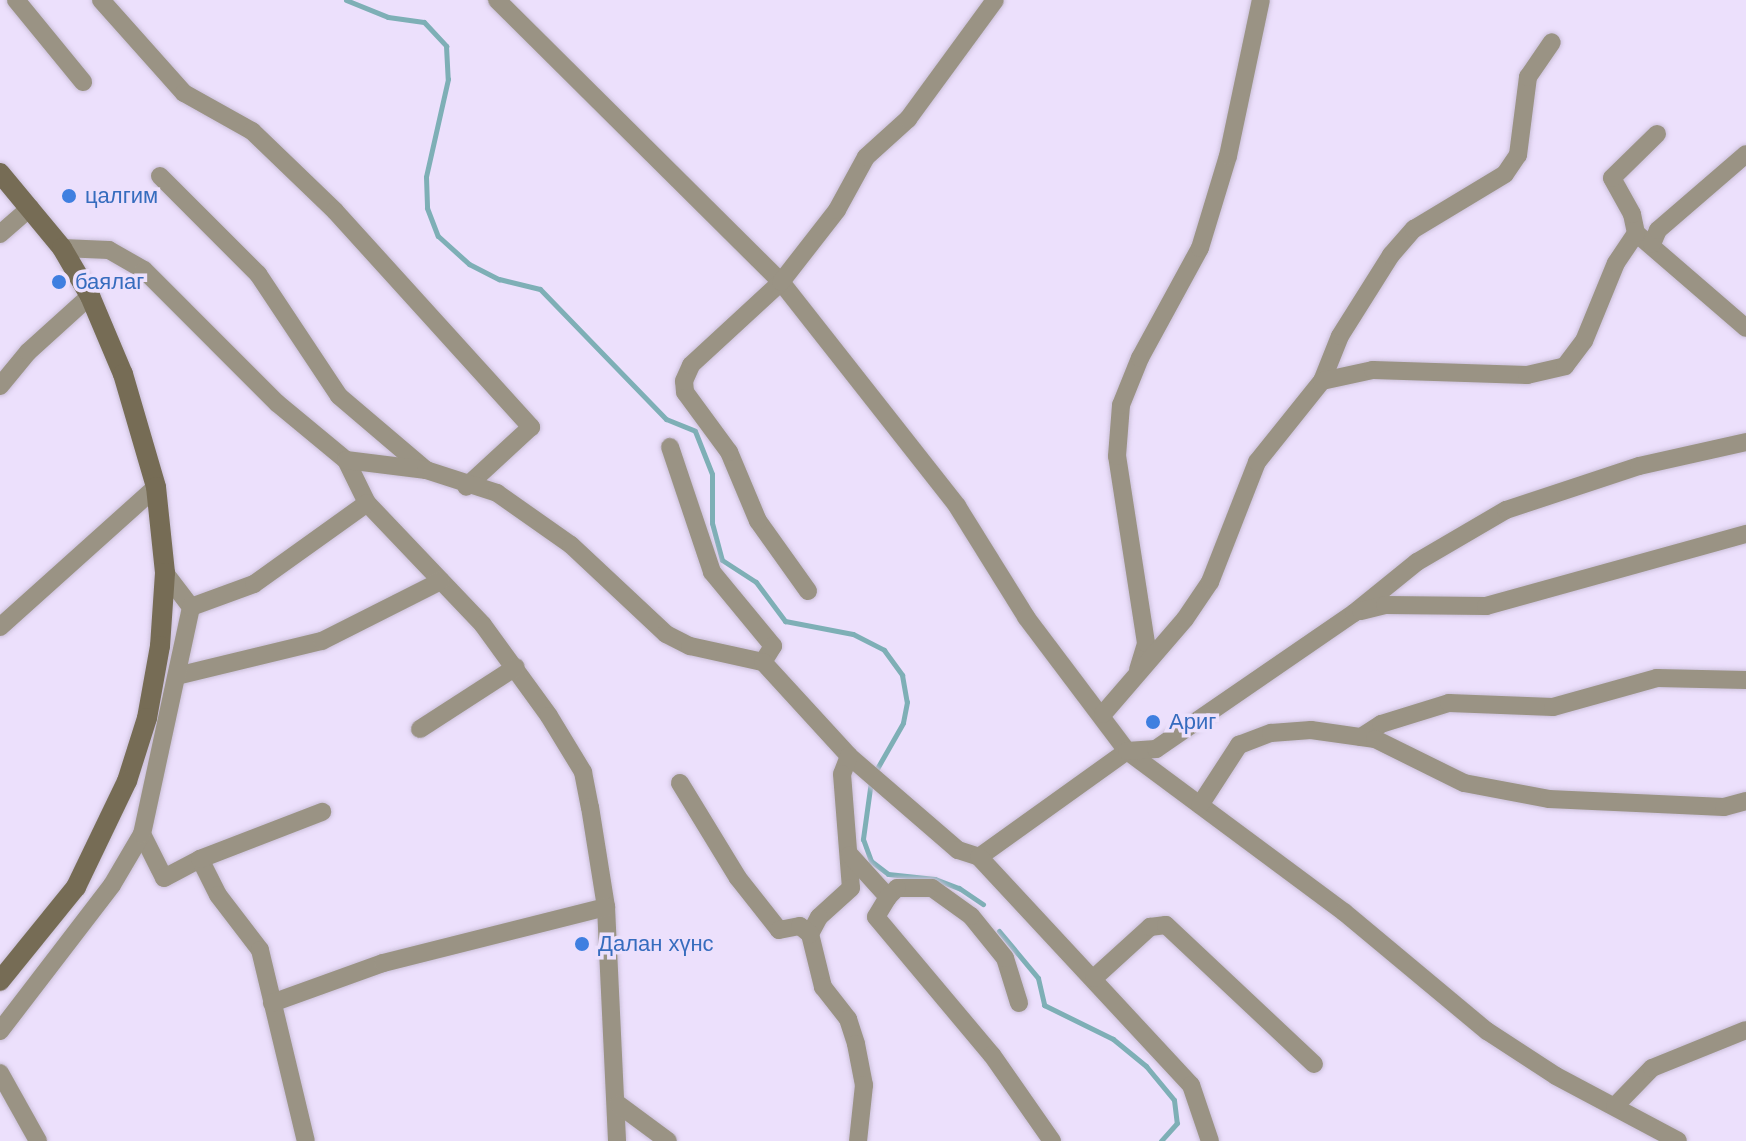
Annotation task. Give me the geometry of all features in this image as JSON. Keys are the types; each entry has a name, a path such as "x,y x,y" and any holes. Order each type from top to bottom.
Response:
{"street":[{"path":"16,0 83,82"},
{"path":"101,0 184,93 252,131 335,211 531,427 466,487"},
{"path":"497,0 781,282 957,506 1053,655 1103,714 1127,751 1344,912 1487,1031 1678,1141"},
{"path":"808,591 758,521 729,452 685,392 691,365 781,282 837,210 866,157 908,119 995,0"},
{"path":"1137,676 1146,643 1117,456 1121,405 1140,358 1200,248 1228,156 1261,0"},
{"path":"1103,714 1137,676 1210,582 1257,462 1322,381 1340,336 1391,255 1414,229 1505,174 1518,155 1528,77 1552,42"},
{"path":"1657,134 1612,178 1632,214 1636,233 1746,328"},
{"path":"1652,244 1658,230 1746,154"},
{"path":"0,173 62,248 90,296 123,374 156,487 165,573 160,646 127,781 76,887 0,981"},
{"path":"160,176 258,274 339,396 426,470"},
{"path":"0,234 30,208"},
{"path":"1322,381 1373,370 1527,375 1565,366 1584,341 1616,263 1636,233"},
{"path":"62,248 109,250 144,270 277,403 346,460 367,503 516,667 583,772 606,907 618,1104 617,1141"},
{"path":"0,386 28,352 90,296"},
{"path":"979,857 1127,751 1156,749 1354,613 1417,562 1506,510 1639,466 1746,442"},
{"path":"670,447 712,572 773,646 763,662"},
{"path":"346,460 426,470 466,487 497,493 571,545 666,634 690,646 763,662 855,761 958,850 979,857 1094,978 1191,1085 1210,1141"},
{"path":"0,627 156,487"},
{"path":"191,607 254,584 367,503"},
{"path":"1354,613 1385,605 1486,606 1746,534"},
{"path":"0,1031 112,885 142,834 191,607 165,573"},
{"path":"177,676 322,641 441,581"},
{"path":"420,729 516,667"},
{"path":"1361,737 1381,724 1449,703 1553,707 1657,678 1746,680"},
{"path":"1200,805 1232,753 1252,739 1311,730 1361,737 1417,758 1464,783 1549,799 1724,807 1746,801"},
{"path":"810,934 819,917 851,888 842,774 855,761"},
{"path":"680,783 738,878 779,930 800,926 810,934 823,987 848,1019 856,1044 864,1085 858,1141"},
{"path":"142,834 164,878 200,859 322,812"},
{"path":"850,855 888,897"},
{"path":"200,859 218,895 260,950 306,1141"},
{"path":"1019,1003 1005,958 971,916 932,888 897,888 888,897 876,917 992,1055 1052,1141"},
{"path":"272,1003 383,963 606,907"},
{"path":"1094,978 1150,927 1166,925 1314,1064"},
{"path":"1615,1106 1652,1068 1746,1030"},
{"path":"0,1063 0,1072 38,1141"},
{"path":"618,1104 668,1141"}],"waterway":[{"path":"346,0 388,17 424,22 446,46 448,79 426,177 427,208 438,236 469,264 499,279 540,289 666,419 695,431 712,474 712,523 722,560 756,582 785,621 853,634 884,650 902,675 907,702 903,723 875,772"},
{"path":"871,781 863,839 871,861 888,874 935,879 959,888 983,904"},
{"path":"999,931 1038,978 1044,1005 1113,1039 1146,1066 1174,1100 1177,1123 1161,1141"}],"place":[{"name":"цалгим","path":"69,196"},
{"name":"баялаг","path":"59,282"},
{"name":"Ариг","path":"1153,722"},
{"name":"Далан хүнс","path":"582,944"}]}
